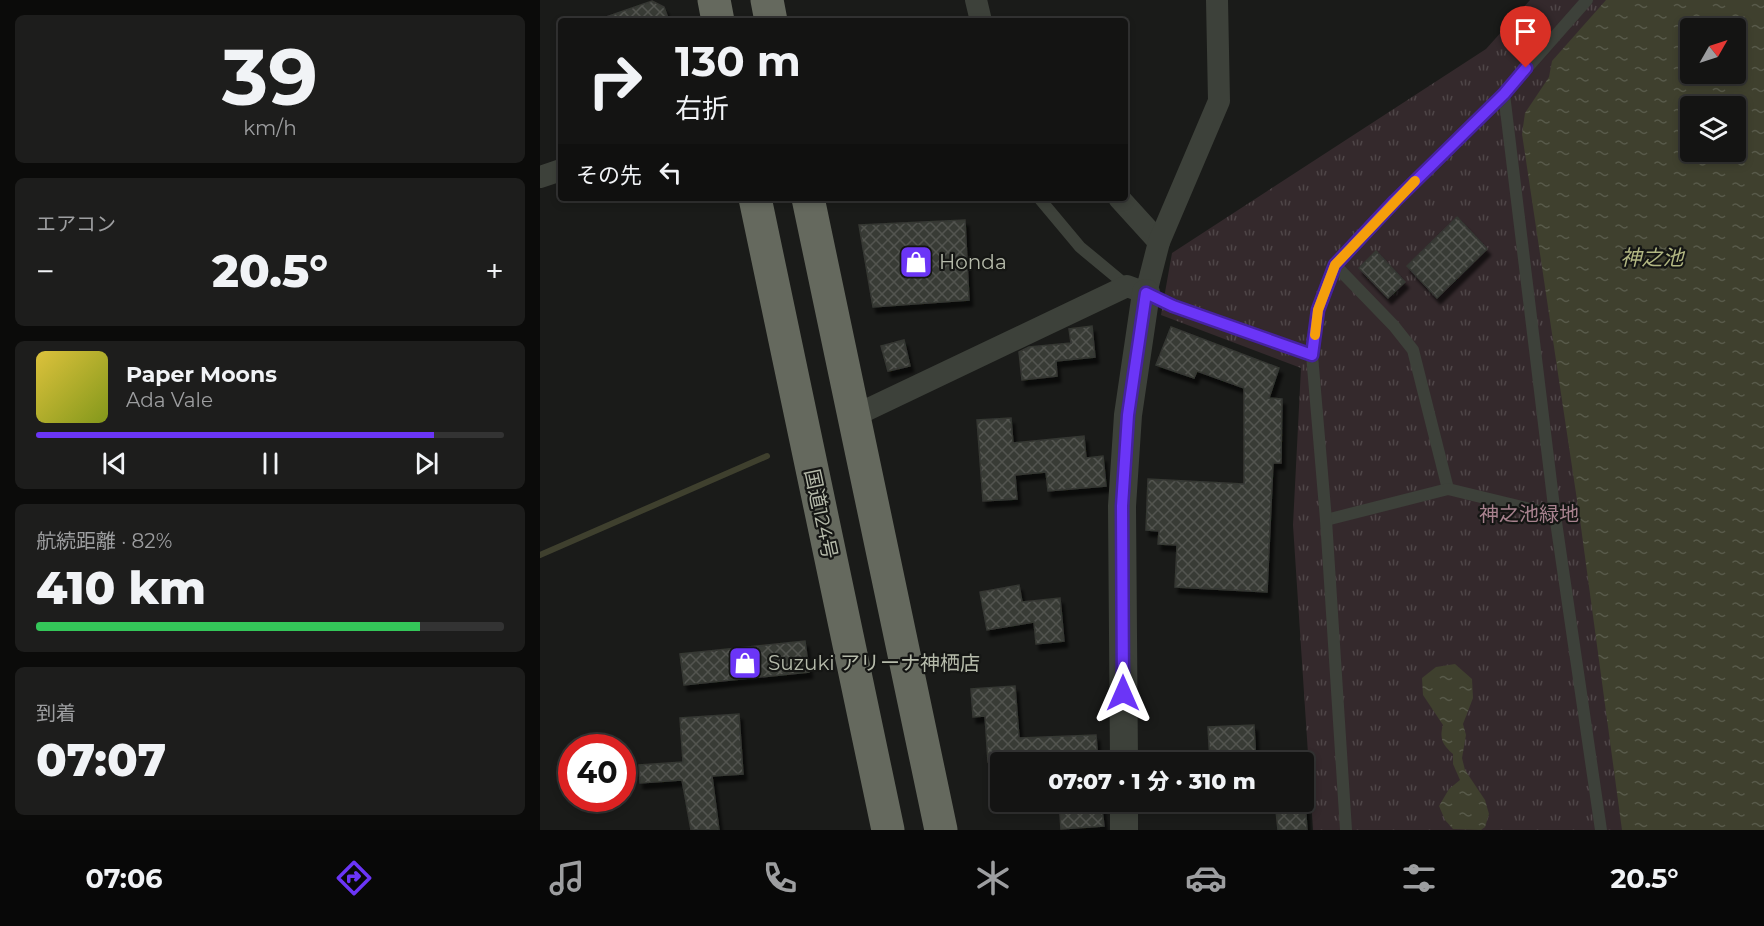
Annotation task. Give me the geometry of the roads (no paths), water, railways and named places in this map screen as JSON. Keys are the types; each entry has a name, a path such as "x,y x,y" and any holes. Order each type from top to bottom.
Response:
{"highway":[{"path":"714,0 717,18"},
{"path":"767,0 770,18"},
{"name":"国道124号","path":"756,201 888,830"},
{"path":"809,201 941,830"}],"street":[{"path":"976,0 980,18"},
{"path":"1124,752 1122,506 1136,289 1159,242 1219,101 1217,0"},
{"path":"540,177 558,171"},
{"path":"1122,201 1159,242"},
{"path":"854,416 1136,289"},
{"path":"1124,812 1124,830"}],"lane":[{"path":"1346,830 1326,520 1312,355 1318,310 1335,265 1395,201 1504,94 1587,0"},
{"path":"1504,94 1555,514 1600,830"},
{"path":"1041,201 1080,248 1136,289 1173,306 1312,355"},
{"path":"1335,265 1394,326 1413,350 1448,489"},
{"path":"1326,520 1448,489 1555,514"}],"water":[{"name":"神之池","path":"1606,0 1764,0 1764,830 1622,830 1580,520 1522,134 1525,113 1549,77 1552,61"},
{"path":"1455,664 1472,679 1473,698 1463,724 1466,735 1462,758 1465,770 1485,800 1489,814 1485,827 1481,830 1453,829 1445,820 1439,806 1449,789 1460,780 1453,764 1453,754 1443,741 1441,734 1443,725 1423,695 1422,678 1436,667"}],"waterway":[{"path":"540,555 767,456"}],"place":[{"name":"Honda","path":"916,262"},
{"name":"Suzuki アリーナ神栖店","path":"745,663"}],"park label":[{"name":"神之池緑地","path":"1529,514"}]}
